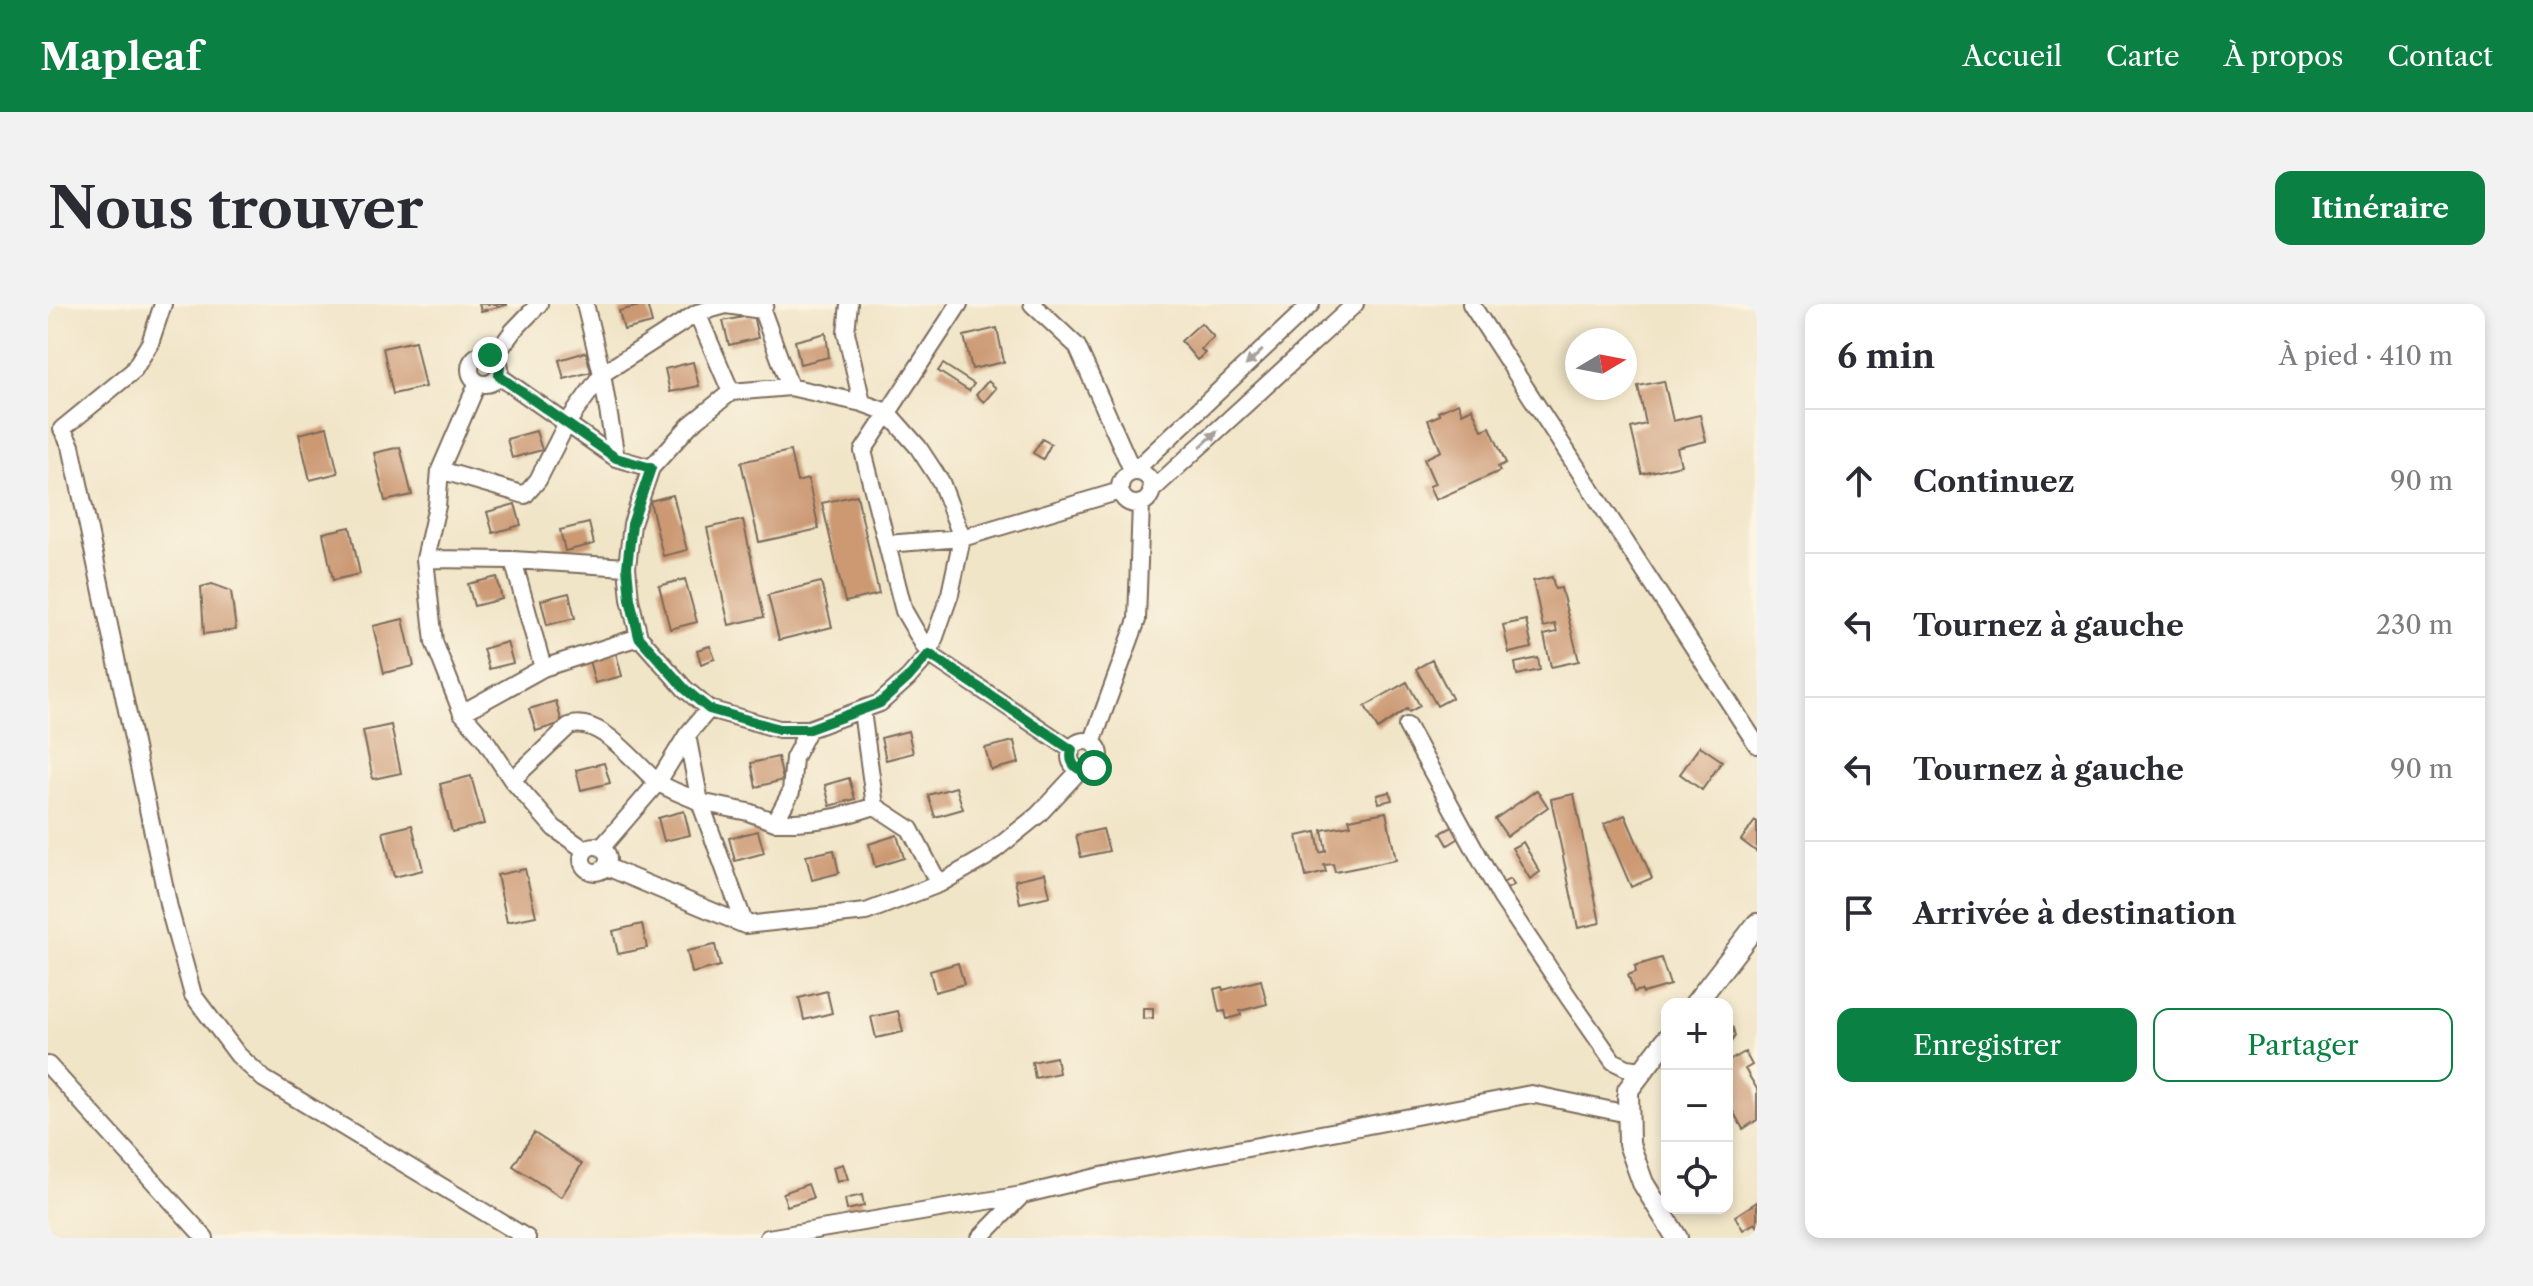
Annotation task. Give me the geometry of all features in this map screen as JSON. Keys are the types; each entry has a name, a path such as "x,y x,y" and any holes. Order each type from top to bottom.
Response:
{"street":[{"path":"163,304 150,343 133,371 55,428 71,446 169,908 193,995 238,1055 264,1079 527,1238"},
{"path":"494,357 539,304"},
{"path":"585,304 602,374 616,458"},
{"path":"849,304 846,332 862,403"},
{"path":"959,304 863,451 904,611 929,654 1072,750"},
{"path":"1032,304 1077,346 1133,472"},
{"path":"1120,491 1124,477 1133,472 1311,304"},
{"path":"1120,491 1130,503 1146,497 1355,304"},
{"path":"1471,304 1757,745"},
{"path":"440,470 525,495 538,480 567,423 602,374 697,313 726,305 763,307 790,387"},
{"path":"697,313 731,392"},
{"path":"480,355 494,357 500,366 499,376 487,384 478,382 470,371 472,362 480,355"},
{"path":"499,376 616,458 651,468"},
{"path":"478,382 440,470 437,506 425,559 434,642 462,713 484,738 512,780 554,828 593,849 609,858 607,867 596,873 587,870 582,859 593,849 658,782 687,735 709,709"},
{"path":"790,387 862,403 887,412 918,447 941,482 962,538 950,594 929,654 880,703 809,729 779,729 709,709 685,689 639,637 630,599 627,567 632,524 651,468 690,425 731,392 790,387"},
{"path":"1092,743 1137,620 1147,476 1133,472"},
{"path":"887,544 962,538 1120,491"},
{"path":"425,559 513,560 627,567"},
{"path":"513,560 543,668"},
{"path":"462,713 543,668 639,637"},
{"path":"862,711 875,806 910,829 939,884"},
{"path":"512,780 569,726 578,723 588,725 613,740 658,782 700,802 748,812 775,822 810,823 843,817 875,806"},
{"path":"1407,726 1501,897 1578,1011 1613,1061 1627,1068 1643,1070"},
{"path":"775,822 791,792 794,758 809,729"},
{"path":"687,735 700,802 745,925"},
{"path":"1083,742 1092,743 1100,755 1097,764 1089,770 1080,770 1072,764 1072,750 1083,742"},
{"path":"607,867 745,925 866,912 939,884 986,857 1038,815 1080,770"},
{"path":"791,792 810,823"},
{"path":"1700,998 1757,924"},
{"path":"1661,1047 1628,1090 1629,1144 1643,1183 1677,1238"},
{"path":"48,1065 205,1238"},
{"path":"768,1238 1022,1195 1101,1176 1531,1094 1628,1114"},
{"path":"980,1238 1022,1195"}],"building":[{"path":"479,304 507,304 507,305 481,311"},
{"path":"647,304 652,323 624,330 619,311"},
{"path":"753,315 758,338 729,345 723,321"},
{"path":"1201,323 1214,337 1201,349 1205,353 1197,360 1181,341"},
{"path":"997,328 1004,362 972,369 964,336"},
{"path":"826,333 829,357 800,364 795,341"},
{"path":"415,341 425,387 393,394 383,348"},
{"path":"586,352 591,372 564,379 559,360"},
{"path":"693,362 699,386 670,392 665,369"},
{"path":"943,364 974,384 969,391 938,371"},
{"path":"988,381 996,388 984,402 976,395"},
{"path":"1664,381 1673,421 1700,415 1706,441 1677,448 1681,465 1642,474 1631,428 1646,424 1638,386"},
{"path":"1458,403 1462,413 1472,408 1482,430 1490,427 1506,463 1498,467 1500,471 1435,500 1429,486 1435,484 1424,459 1441,451 1428,420"},
{"path":"327,427 338,473 310,480 299,434"},
{"path":"536,431 542,450 512,458 507,439"},
{"path":"1042,439 1051,444 1043,459 1033,453"},
{"path":"400,447 412,495 385,501 374,453"},
{"path":"790,451 797,482 808,479 819,529 759,542 741,462"},
{"path":"673,495 687,550 663,556 650,501"},
{"path":"857,495 879,594 845,602 822,503"},
{"path":"515,504 521,525 493,533 487,512"},
{"path":"743,520 764,617 729,625 707,528"},
{"path":"589,523 594,544 565,551 560,530"},
{"path":"350,527 360,574 333,580 323,533"},
{"path":"497,577 502,599 474,606 468,584"},
{"path":"1552,577 1555,589 1561,588 1579,661 1551,667 1544,635 1557,632 1555,624 1543,627 1533,581"},
{"path":"685,579 697,622 670,629 659,586"},
{"path":"821,582 832,627 779,640 768,595"},
{"path":"212,584 231,591 236,630 204,634 201,587"},
{"path":"569,593 575,618 547,625 541,600"},
{"path":"403,619 414,666 384,673 373,626"},
{"path":"1526,620 1532,648 1509,653 1503,625"},
{"path":"507,642 513,663 489,669 483,649"},
{"path":"710,646 715,659 701,664 697,650"},
{"path":"616,653 622,676 595,683 589,660"},
{"path":"1538,658 1540,670 1517,675 1515,663"},
{"path":"1432,660 1452,698 1437,706 1416,669"},
{"path":"1407,682 1420,706 1409,712 1407,709 1378,729 1365,706"},
{"path":"556,701 562,723 536,731 529,709"},
{"path":"391,725 401,773 373,779 363,731"},
{"path":"908,731 913,753 886,760 881,738"},
{"path":"1014,741 1019,763 991,770 985,748"},
{"path":"1700,746 1722,761 1702,790 1680,774"},
{"path":"778,757 783,780 756,787 751,763"},
{"path":"604,763 610,783 581,790 576,770"},
{"path":"471,776 484,824 452,832 440,784"},
{"path":"849,778 855,799 830,806 825,785"},
{"path":"956,787 963,809 935,817 928,795"},
{"path":"1537,790 1548,807 1507,836 1495,819"},
{"path":"1390,792 1392,800 1379,803 1377,795"},
{"path":"1574,794 1600,923 1578,928 1551,799"},
{"path":"684,811 690,835 664,841 658,818"},
{"path":"1386,812 1396,860 1335,872 1333,864 1324,865 1326,872 1306,877 1297,836 1316,832 1320,853 1326,851 1322,830 1351,825 1349,819"},
{"path":"1625,815 1652,878 1631,887 1604,824"},
{"path":"1757,822 1757,852 1741,840"},
{"path":"412,825 423,870 394,877 383,832"},
{"path":"1454,826 1461,837 1448,845 1441,833"},
{"path":"1103,829 1109,851 1081,857 1076,835"},
{"path":"758,831 764,853 735,861 729,838"},
{"path":"897,835 904,858 875,867 869,844"},
{"path":"1523,842 1540,872 1530,879 1512,848"},
{"path":"834,850 839,873 812,880 806,856"},
{"path":"525,869 536,916 507,922 497,875"},
{"path":"1045,873 1050,896 1020,903 1015,880"},
{"path":"1510,879 1514,885 1505,890 1501,884"},
{"path":"642,924 647,948 618,954 613,931"},
{"path":"715,945 720,966 692,973 687,951"},
{"path":"1661,958 1670,985 1643,993 1641,990 1634,992 1628,975 1636,972 1635,966"},
{"path":"958,963 964,984 935,992 930,971"},
{"path":"1261,980 1267,1004 1240,1011 1241,1015 1227,1019 1225,1011 1219,1012 1214,989 1222,987 1223,990"},
{"path":"827,991 832,1013 804,1020 799,998"},
{"path":"1143,1008 1153,1008 1153,1018 1143,1019"},
{"path":"898,1011 903,1032 876,1038 871,1017"},
{"path":"1745,1052 1752,1065 1745,1069 1757,1089 1757,1120 1743,1129 1733,1112 1733,1059"},
{"path":"1056,1057 1059,1073 1035,1078 1032,1062"},
{"path":"534,1133 582,1164 561,1197 513,1166"},
{"path":"843,1164 848,1179 837,1182 833,1167"},
{"path":"808,1184 813,1198 787,1206 783,1193"},
{"path":"862,1195 864,1206 847,1210 845,1199"},
{"path":"1757,1202 1757,1226 1755,1223 1743,1230 1735,1216"}],"route":[{"path":"490,355 498,361 499,376 616,458 651,468 632,524 627,567 630,599 639,637 685,689 709,709 779,729 809,729 880,703 929,654 1072,750 1070,754 1075,767 1084,771 1094,768"}]}
